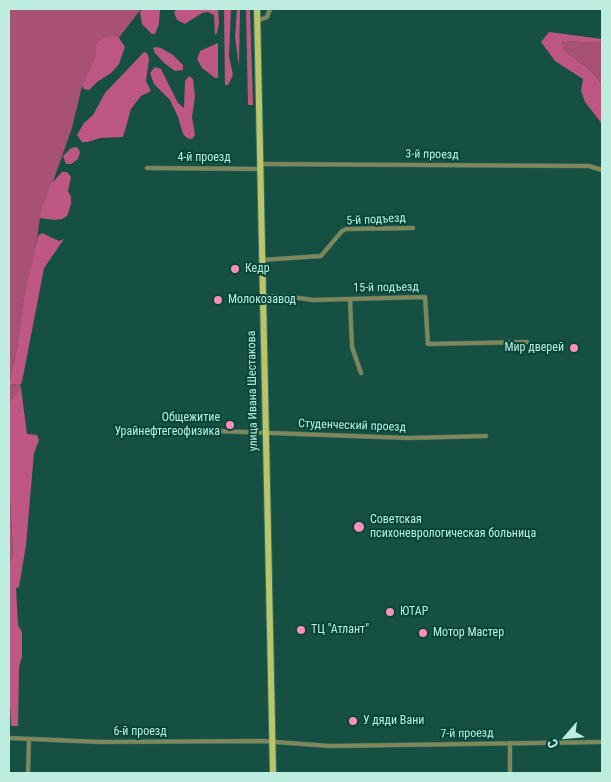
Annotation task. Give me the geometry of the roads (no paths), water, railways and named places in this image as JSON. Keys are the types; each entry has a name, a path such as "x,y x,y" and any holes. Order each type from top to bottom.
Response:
{"main road":[{"name":"улица Ивана Шестакова","path":"257,9 273,773"}],"street":[{"path":"257,21 267,16 270,9"},
{"name":"4-й проезд","path":"147,168 260,166"},
{"name":"3-й проезд","path":"260,166 589,166 602,170"},
{"name":"5-й подъезд","path":"262,260 321,256 342,231 346,229 414,228"},
{"name":"15-й подъезд","path":"262,296 292,296 314,300 425,297 428,344 527,342"},
{"path":"350,299 352,347 361,373"},
{"name":"Студенческий проезд","path":"217,432 265,432 408,438 486,436"},
{"name":"6-й проезд","path":"9,738 100,742 272,742"},
{"path":"28,773 29,739"},
{"name":"7-й проезд","path":"272,742 330,746 602,742"},
{"path":"510,743 510,773"}],"place":[{"name":"Кедр","path":"235,269"},
{"name":"Молокозавод","path":"218,300"},
{"name":"Мир дверей","path":"574,348"},
{"name":"Общежитие Урайнефтегеофизика","path":"230,425"},
{"name":"Советская психоневрологическая больница","path":"359,527"},
{"name":"ЮТАР","path":"390,612"},
{"name":"ТЦ \"Атлант\"","path":"301,630"},
{"name":"Мотор Мастер","path":"423,633"},
{"name":"У дяди Вани","path":"353,721"}]}
